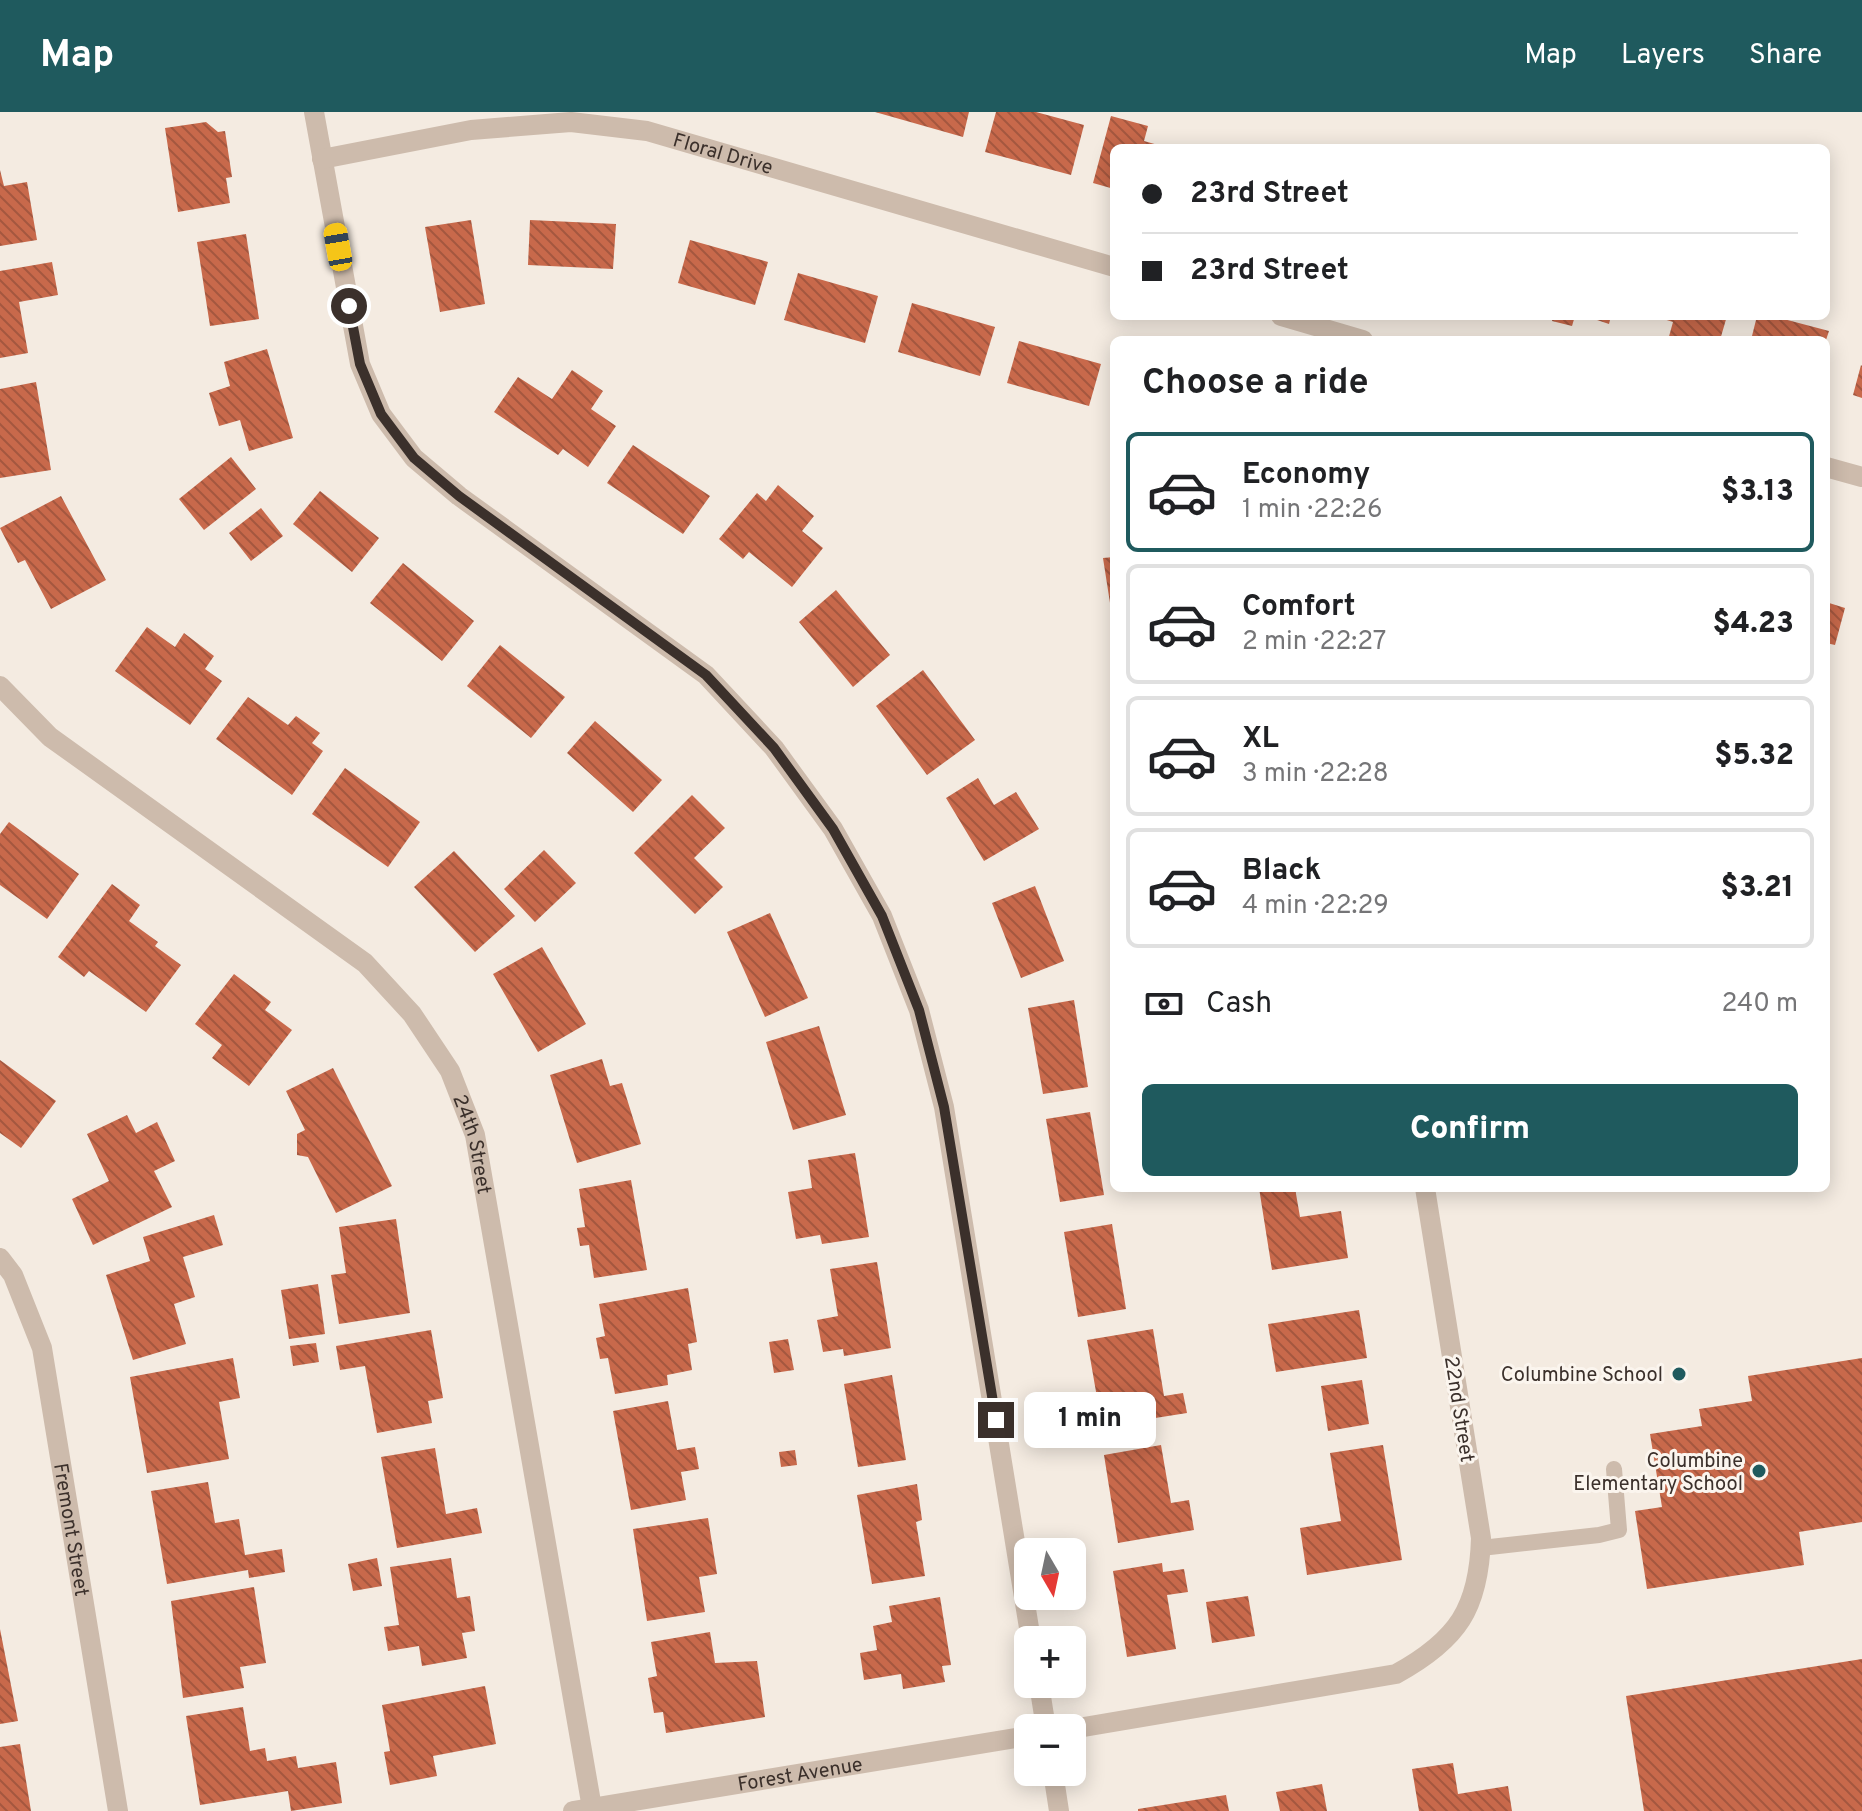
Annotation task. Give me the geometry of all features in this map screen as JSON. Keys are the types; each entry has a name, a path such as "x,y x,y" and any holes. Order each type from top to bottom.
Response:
{"street":[{"path":"314,112 360,364 381,414 414,458 459,496 706,675 791,771 833,829 882,916 919,1010 944,1107 1029,1626"},
{"name":"Floral Drive","path":"322,159 471,130 571,122 647,131 1110,266"},
{"path":"1295,320 1349,336"},
{"path":"1830,468 1862,477"},
{"name":"24th Street","path":"0,686 50,737 365,963 412,1014 450,1071 475,1135 583,1810"},
{"name":"22nd Street","path":"1086,1727 1396,1674 1431,1654 1459,1626 1480,1577 1481,1548 1426,1192"},
{"name":"Fremont Street","path":"0,1258 13,1275 42,1348 118,1811"},
{"name":"Forest Avenue","path":"583,1810 1014,1738"},
{"path":"1055,1786 1059,1811"}],"lane":[{"path":"1481,1548 1585,1537 1619,1530 1614,1469"}],"building":[{"path":"875,112 969,112 963,137"},
{"path":"996,112 1036,112 1084,125 1071,175 985,152"},
{"path":"1111,116 1148,126 1144,141 1154,144 1110,144 1110,188 1093,183"},
{"path":"206,122 218,132 225,131 232,177 226,178 230,203 178,212 165,128"},
{"path":"0,170 4,186 27,182 37,240 0,246"},
{"path":"471,220 485,304 440,312 425,227"},
{"path":"530,220 616,224 613,269 528,265"},
{"path":"246,234 259,319 210,326 197,242"},
{"path":"690,240 768,262 755,305 678,283"},
{"path":"52,262 58,295 19,302 28,353 0,358 0,271"},
{"path":"798,273 878,296 865,343 784,320"},
{"path":"912,303 995,327 980,376 898,352"},
{"path":"1552,320 1574,320 1572,326"},
{"path":"1667,320 1726,320 1721,336 1669,336 1673,322"},
{"path":"1756,320 1787,320 1829,331 1827,336 1752,336"},
{"path":"1019,341 1101,364 1089,406 1007,383"},
{"path":"267,349 293,438 249,451 240,420 219,426 209,393 230,386 224,362"},
{"path":"1862,366 1862,398 1853,395"},
{"path":"572,370 603,391 591,409 616,426 588,467 563,449 558,455 494,412 518,377 552,399"},
{"path":"36,382 51,470 0,478 0,389"},
{"path":"633,445 710,496 683,534 607,483"},
{"path":"231,457 256,489 204,530 179,499"},
{"path":"778,485 814,516 802,531 823,548 792,587 749,552 743,559 719,539 757,493 766,501"},
{"path":"320,491 379,538 352,572 293,524"},
{"path":"61,496 106,580 51,609 25,560 18,563 0,528"},
{"path":"261,508 283,536 251,561 229,533"},
{"path":"1110,557 1110,603 1103,558"},
{"path":"403,563 474,621 442,661 370,603"},
{"path":"836,590 890,655 853,687 799,622"},
{"path":"1830,603 1845,608 1835,645 1830,644"},
{"path":"147,627 175,647 184,633 214,656 205,669 222,681 190,725 115,671"},
{"path":"500,645 565,697 531,738 467,686"},
{"path":"923,670 975,740 927,775 876,706"},
{"path":"248,697 288,725 296,716 320,733 312,743 323,751 292,795 216,739"},
{"path":"595,721 662,780 633,812 567,753"},
{"path":"345,768 420,822 388,867 312,814"},
{"path":"978,778 994,805 1016,792 1039,829 984,861 946,798"},
{"path":"692,795 725,828 694,858 723,887 695,914 634,853"},
{"path":"9,822 79,874 47,919 0,885 0,834"},
{"path":"544,850 576,883 535,922 504,889"},
{"path":"454,851 515,916 475,952 414,887"},
{"path":"112,884 140,905 129,921 158,942 155,946 181,965 146,1012 89,971 84,977 58,957"},
{"path":"1035,886 1064,961 1021,978 992,903"},
{"path":"770,913 808,998 765,1017 727,932"},
{"path":"542,947 586,1024 538,1052 493,974"},
{"path":"234,974 271,1002 265,1010 292,1030 249,1086 212,1058 222,1045 195,1024"},
{"path":"1074,1000 1088,1087 1043,1094 1028,1008"},
{"path":"819,1026 846,1115 793,1130 766,1042"},
{"path":"602,1059 610,1086 622,1083 641,1144 577,1163 550,1075"},
{"path":"0,1060 56,1101 21,1148 0,1133"},
{"path":"333,1068 392,1186 336,1213 308,1157 297,1155 297,1134 305,1130 286,1091"},
{"path":"1090,1112 1104,1195 1060,1202 1046,1119"},
{"path":"127,1115 136,1133 157,1122 175,1161 154,1171 172,1207 93,1245 72,1199 109,1181 87,1134"},
{"path":"855,1153 869,1237 822,1244 820,1235 796,1239 788,1192 812,1188 808,1160"},
{"path":"631,1180 647,1270 594,1278 589,1245 580,1246 577,1228 585,1227 579,1189"},
{"path":"1260,1192 1296,1192 1300,1217 1341,1211 1348,1258 1272,1270"},
{"path":"214,1215 223,1245 183,1257 195,1297 174,1304 186,1344 133,1360 106,1275 150,1261 143,1237"},
{"path":"396,1219 410,1313 339,1324 331,1275 346,1273 339,1227"},
{"path":"1112,1224 1126,1309 1078,1317 1064,1232"},
{"path":"877,1262 891,1348 844,1356 843,1349 823,1352 817,1320 838,1316 830,1269"},
{"path":"318,1284 325,1334 289,1339 281,1290"},
{"path":"688,1288 697,1342 688,1344 692,1370 667,1375 668,1385 615,1394 608,1358 600,1359 596,1338 605,1336 599,1304"},
{"path":"1359,1310 1367,1358 1276,1372 1268,1324"},
{"path":"1153,1329 1164,1396 1183,1393 1187,1413 1130,1422 1126,1404 1099,1409 1087,1340"},
{"path":"431,1330 443,1398 428,1401 432,1423 377,1433 365,1366 340,1370 336,1346"},
{"path":"788,1339 794,1370 774,1373 769,1342"},
{"path":"316,1343 319,1362 293,1366 290,1346"},
{"path":"233,1358 240,1398 219,1402 229,1459 147,1473 130,1377"},
{"name":"Columbine Elementary School","path":"1862,1358 1862,1522 1799,1532 1804,1565 1647,1589 1635,1511 1662,1507 1650,1434 1702,1426 1699,1409 1752,1401 1748,1376"},
{"path":"892,1375 906,1460 858,1467 844,1384"},
{"path":"1362,1380 1369,1424 1328,1431 1321,1386"},
{"path":"668,1401 677,1450 695,1447 699,1469 681,1472 686,1500 631,1510 613,1411"},
{"path":"1161,1445 1171,1503 1189,1500 1194,1530 1118,1543 1104,1455"},
{"path":"1383,1445 1402,1560 1307,1575 1300,1528 1341,1521 1330,1453"},
{"path":"435,1448 446,1514 477,1508 482,1533 397,1548 381,1457"},
{"path":"795,1450 797,1465 781,1467 779,1452"},
{"path":"208,1482 215,1523 239,1519 245,1555 282,1549 285,1572 249,1578 248,1570 167,1584 151,1491"},
{"path":"917,1484 922,1520 916,1522 925,1576 872,1584 857,1495"},
{"path":"708,1518 717,1574 699,1577 705,1612 647,1621 633,1529"},
{"path":"377,1558 382,1586 353,1591 348,1564"},
{"path":"451,1558 457,1598 470,1596 475,1631 462,1633 467,1658 422,1666 419,1646 388,1651 384,1627 399,1625 390,1567"},
{"path":"1162,1563 1163,1572 1184,1569 1188,1592 1167,1595 1176,1649 1127,1657 1113,1571"},
{"path":"254,1587 266,1663 240,1667 244,1688 183,1698 171,1601"},
{"path":"1248,1596 1255,1636 1212,1643 1206,1602"},
{"path":"940,1597 951,1665 942,1666 945,1682 903,1689 901,1674 864,1680 860,1653 877,1650 873,1626 892,1622 889,1606"},
{"path":"0,1629 18,1721 0,1724"},
{"path":"710,1632 715,1663 757,1661 765,1717 666,1733 663,1712 654,1713 648,1678 657,1676 651,1642"},
{"path":"1862,1659 1862,1811 1644,1811 1626,1696"},
{"path":"485,1686 496,1744 433,1756 437,1776 390,1785 384,1752 390,1751 382,1705"},
{"path":"243,1707 250,1751 265,1748 267,1761 296,1756 298,1768 336,1762 342,1803 291,1811 288,1791 200,1805 186,1716"},
{"path":"20,1744 31,1811 0,1811 0,1747"},
{"path":"1453,1763 1458,1794 1508,1786 1512,1811 1419,1811 1412,1769"},
{"path":"1322,1784 1327,1811 1280,1811 1276,1792"},
{"path":"1226,1795 1229,1811 1138,1811 1138,1809"}],"place":[{"name":"Columbine School","path":"1679,1374"},
{"name":"Columbine Elementary School","path":"1759,1471"}],"route":[{"path":"349,306 360,364 381,414 414,458 459,496 706,675 774,748 833,829 882,916 919,1010 944,1107 996,1420"}]}
